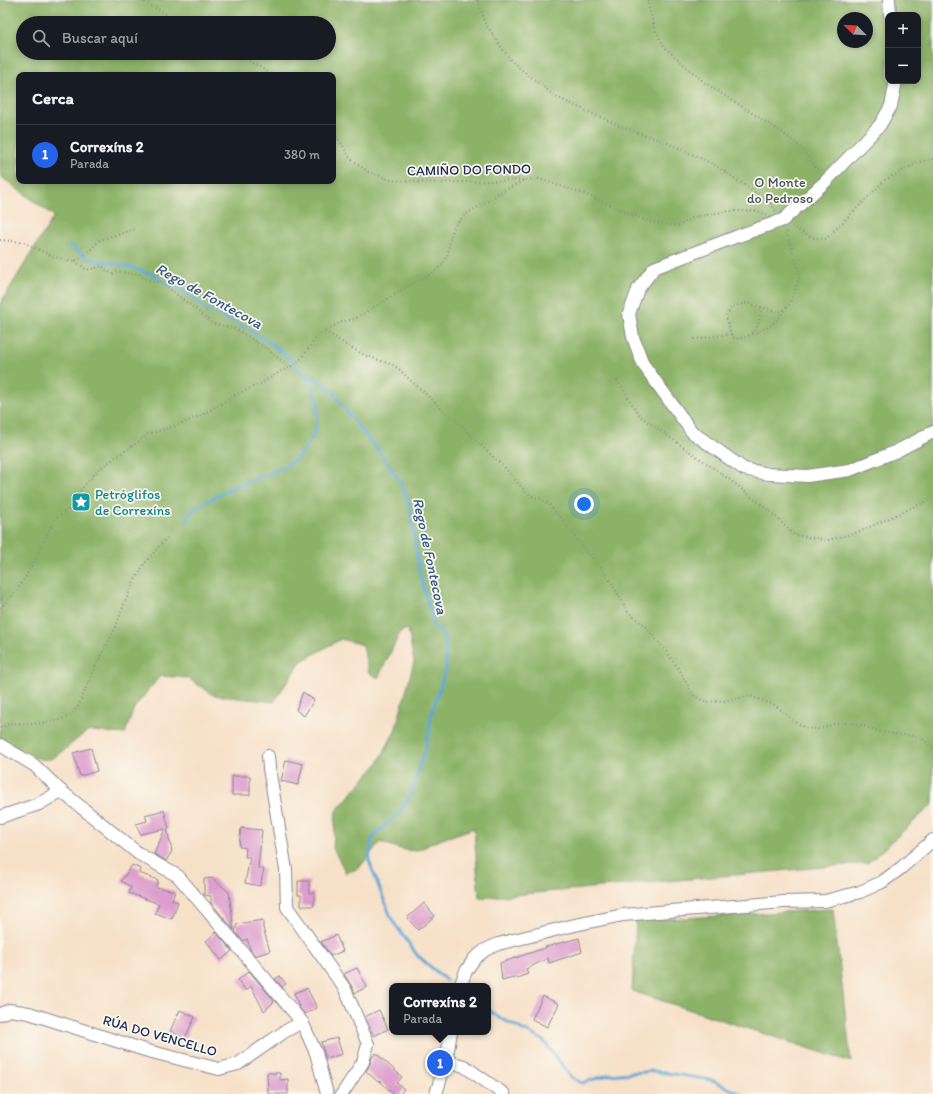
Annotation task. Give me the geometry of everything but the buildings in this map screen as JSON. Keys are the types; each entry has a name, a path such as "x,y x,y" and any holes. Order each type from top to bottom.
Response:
{"street":[{"path":"889,0 890,12"},
{"path":"895,84 891,106 880,125 826,182 783,220 654,268 638,289 629,314 633,337 643,364 692,432 744,469 769,474 807,476 850,470 898,451 933,432"},
{"path":"0,745 34,765 61,791 139,854 178,876 302,1022 316,1054 327,1094"},
{"path":"268,756 286,870 287,907 345,989 368,1044 362,1062 342,1094"},
{"path":"0,817 39,804 61,791"},
{"path":"461,983 466,970 474,959 485,950 498,944 575,925 623,915 784,902 825,901 860,892 882,882 901,868 933,840"},
{"name":"RÚA DO VENCELLO","path":"0,1014 10,1010 28,1013 148,1051 218,1069 238,1064 284,1032 302,1022"},
{"path":"434,1093 446,1061 450,1035"},
{"path":"446,1061 464,1066 504,1094"}],"path":[{"path":"141,0 169,16"},
{"path":"478,0 485,23 511,61 556,97 620,126 668,143 713,164 768,201 783,220 811,237 826,239 885,180 919,162 933,158"},
{"path":"649,0 648,4 655,30 664,48 705,83 780,131 801,147 826,182"},
{"path":"247,60 267,72"},
{"name":"CAMIÑO DO FONDO","path":"336,134 350,158 368,172 391,180 436,183 539,179 582,193 650,222 678,226 694,217 729,211 757,211 783,220"},
{"path":"0,608 23,581 56,519 68,509 73,499 99,469 148,434 175,426 204,414 235,395 262,383 281,371 289,368 299,361 316,338 325,330 341,322 355,319 413,283 433,273 442,265 448,254 449,243 454,226 466,214 524,180"},
{"path":"783,220 800,275 789,305 784,310 780,318 768,327 744,338 735,339 731,334 726,316 730,308 747,303 777,312 784,310"},
{"path":"75,261 100,240 135,229"},
{"path":"0,240 22,242 54,257 75,261 87,270 102,266 108,272 113,274 117,271 133,274 138,272 141,277 155,282 161,282 214,324 236,329 267,349 289,368"},
{"path":"752,334 760,317 761,307"},
{"path":"325,330 349,347 393,365 399,369 463,427 504,467 525,491 549,504 580,544 600,566 628,612 645,626 665,650 680,671 693,695 706,702 724,701 750,696 775,705 795,722 806,728 818,729 838,723 855,723 882,732 919,737 933,747"},
{"path":"694,339 731,334"},
{"path":"0,728 11,723 32,724 56,721 69,716 74,712 79,705 94,669 116,627 133,583 145,563 169,536"}],"green space":[{"name":"O Monte do Pedroso","path":"0,0 933,0 933,804 868,863 479,898 474,828 431,843 419,850 400,849 380,842 359,868 346,873 333,848 336,811 378,763 395,731 414,662 408,629 401,631 378,678 368,672 363,645 341,639 300,662 274,702 213,695 188,678 160,676 134,708 125,734 91,731 85,733 53,758 45,760 24,753 0,738 0,304 54,216 0,176"},
{"path":"833,909 851,1062 632,991 636,921"}],"waterway":[{"name":"Rego de Fontecova","path":"69,245 89,259 130,267 153,275 188,294 207,310 246,328 272,344 291,360 305,375 318,380 333,392 400,481 410,506 419,570 434,626 445,638 446,669 432,712 426,746 412,791 401,811 372,839 369,861 392,920 417,955 446,980"},
{"path":"187,521 189,515 194,509 229,489 285,466 301,453 316,427 318,407 313,388 305,375"},
{"name":"Rego de Fontecova","path":"491,1012 543,1040 572,1078 582,1083 608,1075 654,1071 712,1080 741,1094"}],"place":[{"name":"Petróglifos de Correxíns","path":"81,502"},
{"name":"Correxíns 2","path":"440,1063"}]}
